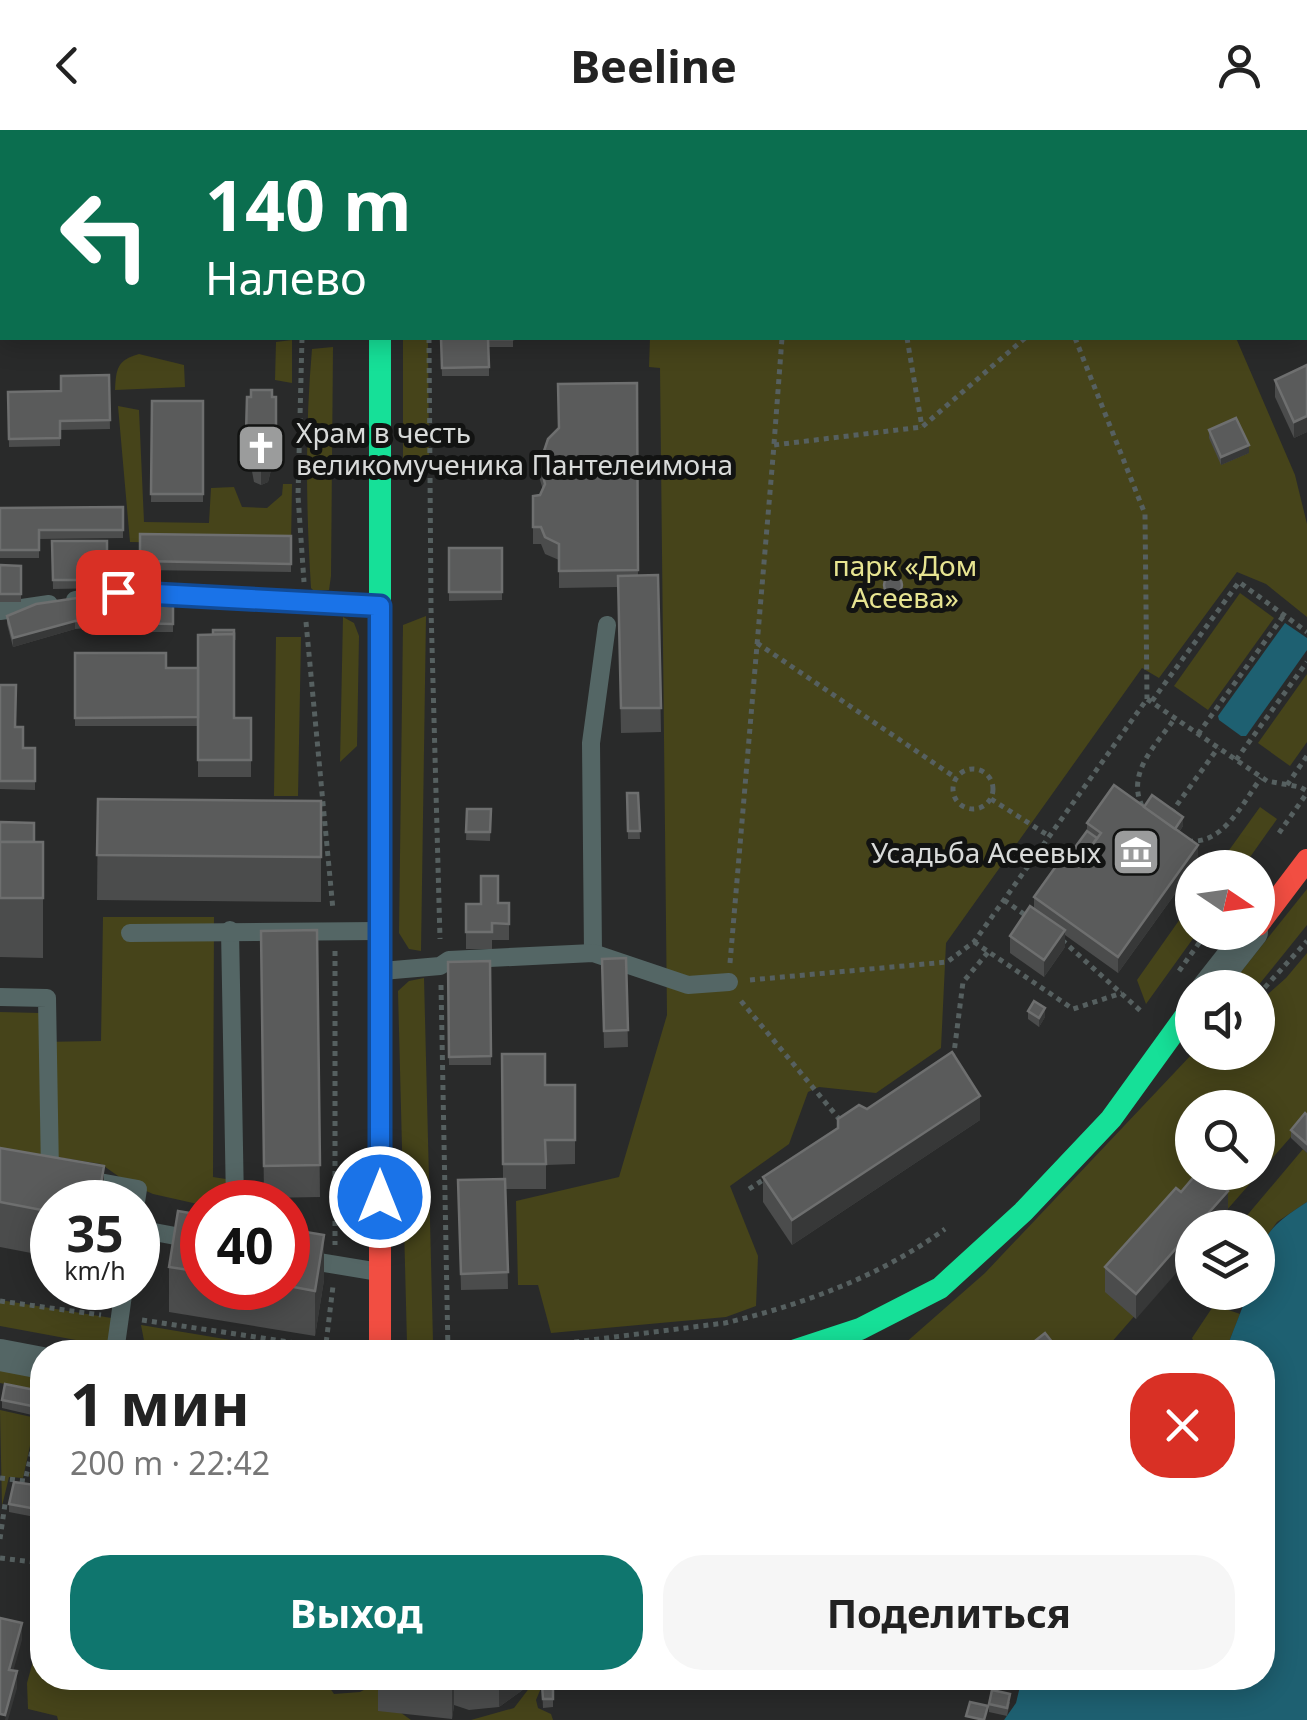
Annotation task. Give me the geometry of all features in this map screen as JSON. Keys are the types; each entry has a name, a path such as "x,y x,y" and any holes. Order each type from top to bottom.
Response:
{"street":[{"path":"380,340 380,1340"},
{"path":"1275,902 1307,860"},
{"path":"1222,970 1238,950"},
{"path":"862,1340 940,1288 1024,1212 1110,1119 1175,1030"},
{"path":"0,1356 30,1362"}],"lane":[{"path":"0,611 118,592 380,606"},
{"path":"594,953 591,743 606,624"},
{"path":"230,930 235,1180"},
{"path":"130,933 378,931"},
{"path":"378,971 440,966 448,960 594,953 688,985 727,982"},
{"path":"0,997 48,998 41,1172 87,1180"},
{"path":"310,1261 380,1272"},
{"path":"116,1340 121,1310"}],"path":[{"path":"302,340 298,496 335,932 335,1266 326,1340"},
{"path":"429,340 430,609 448,1340"},
{"path":"782,340 727,982 845,1126"},
{"path":"907,340 922,427"},
{"path":"774,445 922,427 1023,340"},
{"path":"1076,340 1145,514 1149,700"},
{"path":"727,982 947,962 974,942 1239,582 1307,632"},
{"path":"1198,734 1284,616"},
{"path":"757,642 956,778"},
{"path":"1236,760 1307,662"},
{"path":"1149,700 1261,778 1307,792"},
{"path":"1146,812 1137,796 1137,778 1141,766 1175,718"},
{"path":"1169,816 1218,748"},
{"path":"1287,784 1307,756"},
{"path":"974,769 986,774 993,786 991,799 975,810 963,807 953,790 956,778 974,769"},
{"path":"1181,838 1197,842 1216,834 1261,778"},
{"path":"991,799 1049,836"},
{"path":"1003,900 1032,919"},
{"path":"1060,939 1172,1034"},
{"path":"1275,976 1307,941"},
{"path":"974,942 1073,1009 1122,993"},
{"path":"938,1064 954,1054 963,982 988,951"},
{"path":"749,1189 781,1168"},
{"path":"587,1340 759,1315 838,1289 948,1226"},
{"path":"0,1301 263,1340"},
{"path":"0,1478 25,1481 30,1460"},
{"path":"0,1539 5,1504"},
{"path":"0,1558 30,1562"}],"green space":[{"path":"292,340 292,383 275,380 276,342"},
{"path":"403,340 428,340 429,461 424,473 417,475 405,469"},
{"name":"парк «Дом Асеева»","path":"650,340 1237,340 1295,475 1307,524 1307,617 1266,584 1237,572 1159,678 1142,668 946,943 941,1048 876,1093 819,1087 808,1092 789,1144 730,1186 758,1256 756,1306 726,1317 551,1333 538,1285 518,1285 516,1201 619,1177 667,1015 660,368 649,367"},
{"path":"333,347 331,576 329,590 314,591 307,468 312,349"},
{"path":"139,354 184,365 185,387 115,390 119,366"},
{"path":"118,406 139,410 144,522 209,523 211,488 234,487 242,507 267,508 282,495 283,484 292,484 291,545 130,542"},
{"path":"1240,593 1274,618 1208,710 1174,686"},
{"path":"426,616 421,951 409,949 399,933 403,625"},
{"path":"343,617 354,623 359,636 357,746 340,762"},
{"path":"276,637 301,637 298,796 274,796"},
{"path":"1307,674 1307,742 1290,766 1258,743"},
{"path":"1260,807 1277,819 1255,850 1229,850"},
{"path":"1307,889 1307,925 1271,970 1242,970 1258,950 1275,950 1275,929"},
{"path":"103,917 214,917 213,1177 232,1180 180,1180 180,1200 160,1196 160,1180 124,1180 101,1164 0,1148 0,1012 39,1013 39,1042 101,1041"},
{"path":"1175,926 1175,950 1185,950 1146,1004 1137,980"},
{"path":"1307,953 1307,1123 1275,1155 1275,1090 1175,1090 1175,1190 1244,1190 1227,1210 1175,1210 1175,1269 1113,1340 909,1340 985,1273 1177,1070 1275,1070 1275,988"},
{"path":"424,978 433,1340 407,1340 398,991 409,981"},
{"path":"1303,1149 1307,1153 1307,1202 1275,1225 1275,1210 1252,1210 1268,1190 1275,1190 1275,1182"},
{"path":"0,1300 30,1305 30,1310 62,1310 124,1320 120,1340 76,1340 0,1326"},
{"path":"1211,1310 1240,1314 1230,1340 1193,1340"},
{"path":"141,1325 231,1340 144,1340"},
{"path":"0,1368 30,1374 30,1389 0,1383"},
{"path":"0,1410 30,1417 30,1446 23,1478 9,1477 2,1506"},
{"path":"30,1672 30,1690 331,1690 334,1694 385,1690 387,1703 411,1720 58,1720 57,1716 28,1709"},
{"path":"528,1690 540,1690 538,1708 551,1714 553,1720 471,1720 514,1708"}],"water":[{"path":"1285,623 1307,638 1307,650 1246,736 1241,736 1218,716"},
{"path":"1307,1202 1307,1720 1004,1720 1016,1703 1019,1690 1275,1690 1275,1340 1230,1340 1241,1310 1275,1310 1275,1227"}],"building":[{"path":"441,340 488,340 489,367 442,368"},
{"path":"1307,365 1307,416 1294,422 1275,380"},
{"path":"109,375 110,420 60,421 60,438 9,439 8,392 61,391 61,376"},
{"path":"637,383 638,570 559,571 559,544 545,537 541,527 533,527 533,496 540,495 545,484 540,463 548,439 559,428 558,384"},
{"path":"251,390 272,390 272,397 276,397 276,434 272,434 268,450 261,453 254,450 251,434 246,434 247,397 251,397"},
{"path":"152,401 203,401 203,494 151,494"},
{"path":"1236,418 1249,445 1221,457 1209,430"},
{"path":"123,507 123,530 39,530 39,550 0,550 0,508"},
{"path":"140,534 291,536 291,564 140,561"},
{"path":"52,541 107,541 107,580 53,580"},
{"path":"449,548 502,548 502,592 449,592"},
{"path":"0,565 21,566 21,594 0,594"},
{"path":"658,575 661,708 621,708 618,576"},
{"path":"893,576 900,578 900,592 893,594 886,592 884,585 886,578"},
{"path":"127,594 173,594 173,624 127,623"},
{"path":"98,595 100,619 75,621 13,638 7,616 36,604"},
{"path":"213,630 234,630 234,634 213,635"},
{"path":"234,634 234,718 251,718 251,760 198,760 198,635"},
{"path":"75,653 166,653 166,668 198,668 198,717 75,718"},
{"path":"0,685 16,685 15,727 23,727 23,748 35,748 35,781 0,781"},
{"path":"1114,785 1198,845 1194,850 1175,850 1175,877 1118,957 1034,897 1064,855 1078,864 1101,833 1087,823"},
{"path":"627,793 638,793 640,831 628,831"},
{"path":"1152,795 1183,817 1175,829 1144,807"},
{"path":"98,799 321,801 321,857 97,855"},
{"path":"467,809 491,809 490,832 466,832"},
{"path":"0,822 34,823 34,842 0,842"},
{"path":"1087,831 1097,838 1078,864 1068,857"},
{"path":"0,842 43,842 43,898 0,898"},
{"path":"481,876 498,876 498,903 509,903 509,924 492,923 492,932 466,932 466,904 481,904"},
{"path":"1030,906 1065,930 1044,960 1010,936"},
{"path":"317,930 320,1165 264,1166 261,931"},
{"path":"626,958 628,1030 604,1031 602,959"},
{"path":"490,961 491,1056 449,1057 448,962"},
{"path":"1034,1001 1045,1008 1039,1018 1028,1011"},
{"path":"952,1052 980,1096 792,1220 763,1177 838,1128 838,1119 859,1105 867,1109"},
{"path":"502,1054 545,1054 545,1085 575,1085 575,1140 545,1140 546,1164 503,1164"},
{"path":"1307,1115 1307,1144 1291,1130"},
{"path":"0,1148 104,1166 102,1180 30,1180 30,1208 0,1202"},
{"path":"505,1179 508,1272 461,1274 458,1180"},
{"path":"1175,1189 1228,1191 1211,1210 1175,1210 1175,1249 1136,1294 1105,1267"},
{"path":"178,1211 180,1211 180,1269 169,1267"},
{"path":"310,1233 324,1235 315,1291 310,1290"},
{"path":"5,1384 30,1389 30,1406 2,1400"},
{"path":"14,1482 30,1484 30,1508 9,1504"},
{"path":"0,1618 22,1623 9,1670 17,1671 5,1715 0,1714"},
{"path":"542,1690 553,1690 553,1699 543,1699"},
{"path":"992,1690 1010,1694 1007,1708 989,1704"},
{"path":"970,1702 988,1706 984,1720 966,1716"}],"traffic: fast":[{"path":"380,340 380,734"},
{"path":"827,1340 860,1329 940,1288 1023,1212 1111,1119 1175,1031"}],"traffic: jam":[{"path":"380,734 380,1340"},
{"path":"1275,902 1307,860"}],"place":[{"name":"Храм в честь великомученика Пантелеимона","path":"261,448"},
{"name":"Усадьба Асеевых","path":"1136,852"}],"route":[{"path":"118,592 380,606 380,1197"}]}
